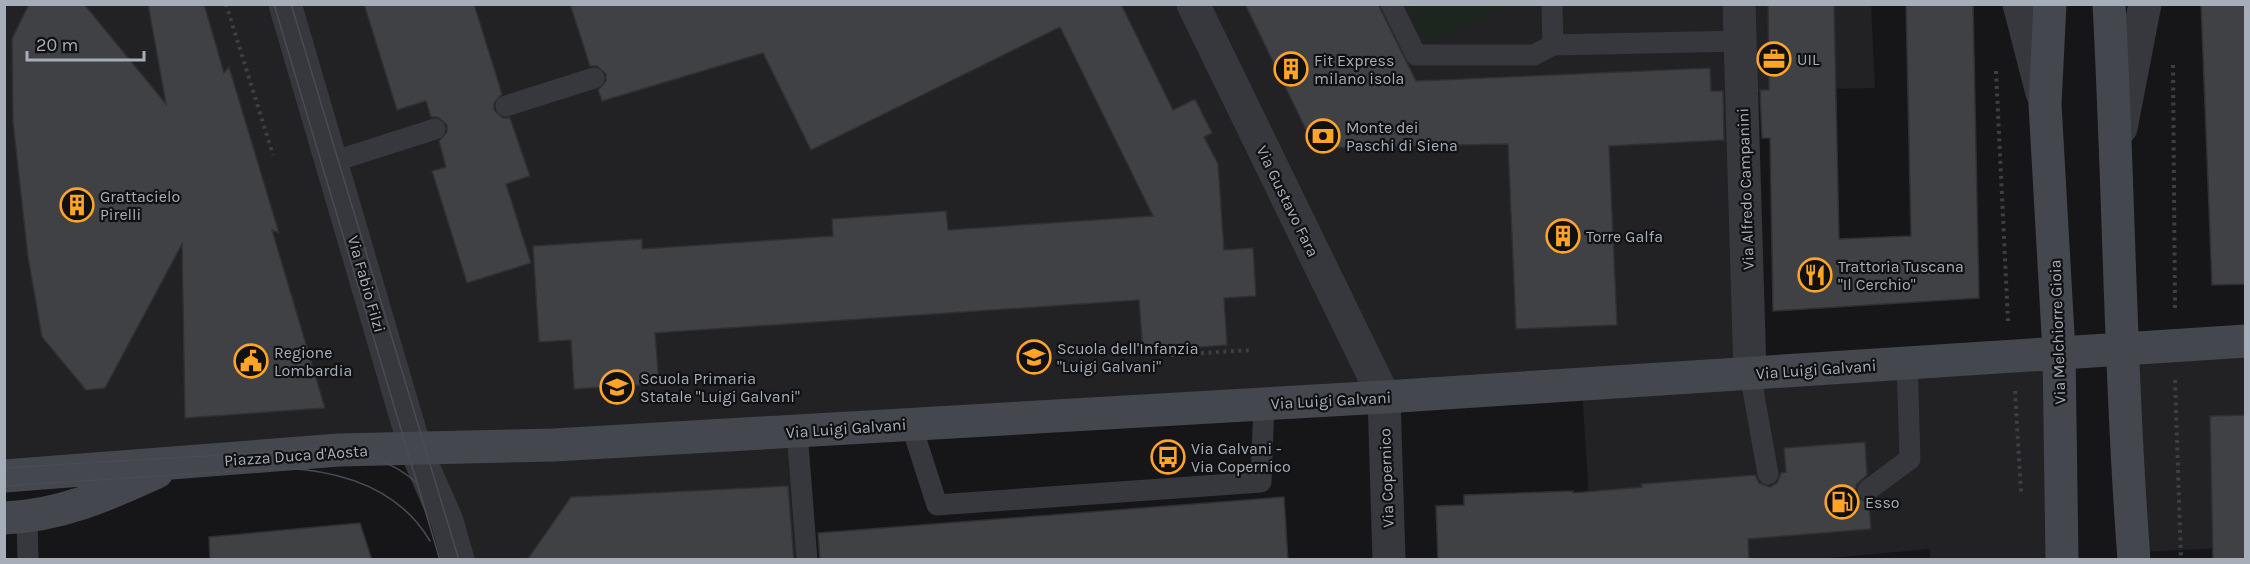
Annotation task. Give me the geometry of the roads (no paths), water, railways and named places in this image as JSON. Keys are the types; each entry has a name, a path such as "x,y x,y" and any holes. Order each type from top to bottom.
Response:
{"street":[{"name":"Via Fabio Filzi","path":"285,4 415,448 447,521 458,560"},
{"name":"Via Gustavo Fara","path":"1193,4 1384,397"},
{"name":"Via Alfredo Campanini","path":"1739,4 1750,373"},
{"name":"Via Melchiorre Gioia","path":"2019,4 2045,104"},
{"name":"Via Melchiorre Gioia","path":"2050,4 2045,104 2059,352 2062,560"},
{"path":"2109,4 2117,148 2121,349 2134,560"},
{"path":"2117,148 2145,4"},
{"name":"Via Luigi Galvani","path":"415,448 510,447 1384,397 2246,341"},
{"name":"Via Copernico","path":"1384,397 1389,560"},
{"name":"Piazza Duca d'Aosta","path":"177,463 77,506 16,518 15,475 339,450 415,448"}],"lane":[{"path":"1390,4 1416,55 1534,55 1553,45 1740,41"},
{"path":"1552,4 1553,45"},
{"path":"506,106 594,78"},
{"path":"332,162 435,129"},
{"path":"1868,490 1910,459 1907,363"},
{"path":"1750,373 1768,474"},
{"path":"911,424 937,504 1261,482 1264,403"},
{"path":"796,431 807,560"},
{"name":"Piazza Duca d'Aosta","path":"16,518 28,560"}],"tram line":[{"path":"274,4 440,560"},
{"path":"291,4 459,560"},
{"path":"4,468 320,449 347,452 384,462 418,484"},
{"path":"4,486 284,468 306,470 348,478 385,495 417,523 430,541"}],"place":[{"name":"UIL","path":"1774,59"},
{"name":"Fit Express milano isola","path":"1291,69"},
{"name":"Monte dei Paschi di Siena","path":"1323,136"},
{"name":"Grattacielo Pirelli","path":"77,205"},
{"name":"Torre Galfa","path":"1563,236"},
{"name":"Trattoria Tuscana \"Il Cerchio\"","path":"1815,275"},
{"name":"Scuola dell'Infanzia \"Luigi Galvani\"","path":"1034,357"},
{"name":"Regione Lombardia","path":"251,361"},
{"name":"Scuola Primaria Statale \"Luigi Galvani\"","path":"617,387"},
{"name":"Via Galvani - Via Copernico","path":"1168,457"},
{"name":"Esso","path":"1842,502"}]}
